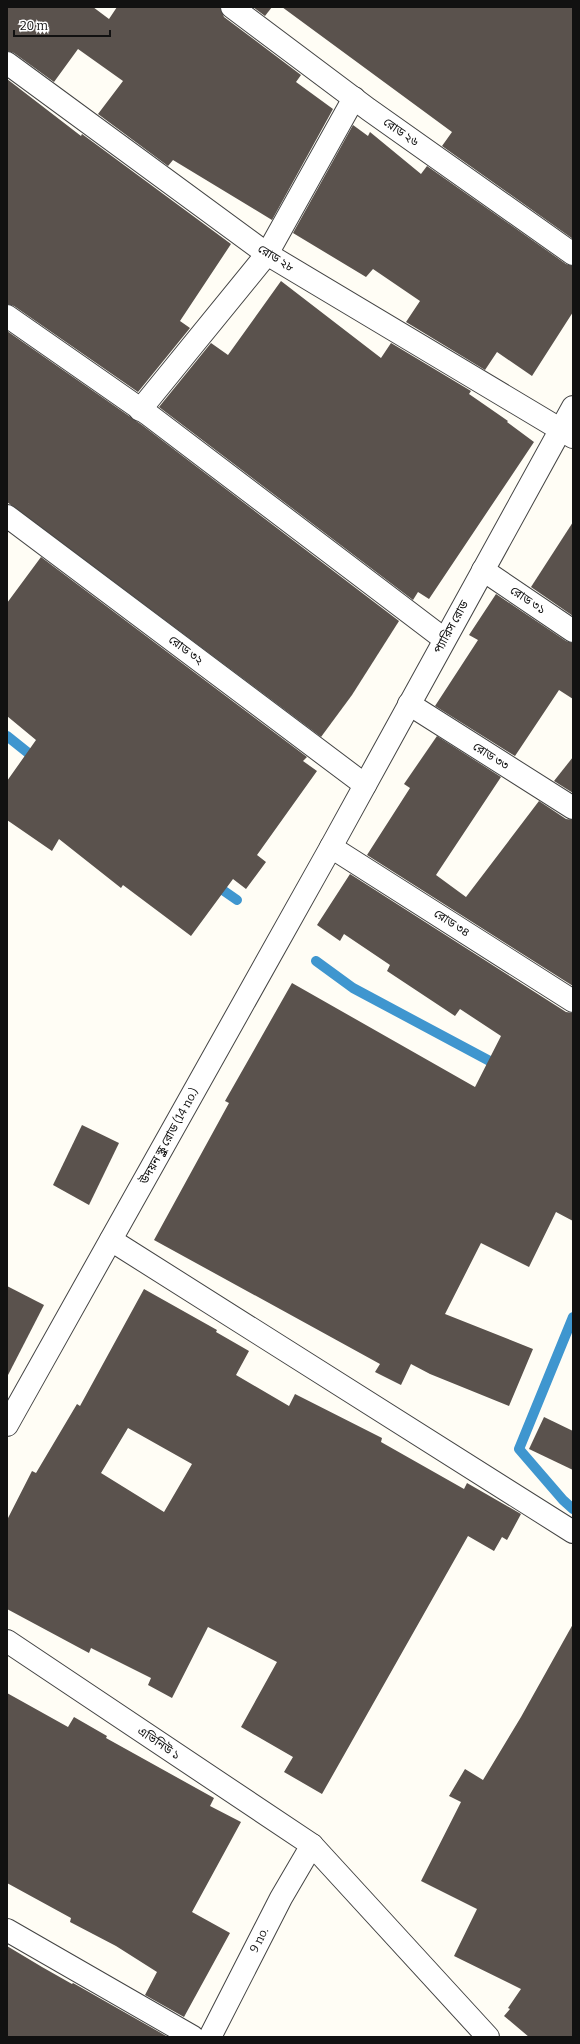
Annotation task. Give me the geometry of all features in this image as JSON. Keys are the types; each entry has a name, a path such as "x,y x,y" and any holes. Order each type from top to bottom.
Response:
{"street":[{"name":"রোড ২৬","path":"232,7 354,98 573,254"},
{"name":"রোড ২৮","path":"7,63 267,254 567,433"},
{"path":"140,410 267,254 354,98"},
{"path":"7,316 140,410 444,639"},
{"name":"প্যারিস রোড","path":"331,847 483,570 567,433 573,407"},
{"name":"রোড ৩২","path":"7,516 365,785"},
{"name":"রোড ৩১","path":"483,570 573,631"},
{"name":"রোড ৩৩","path":"409,704 573,808"},
{"name":"রোড ৩৪","path":"331,847 573,1001"},
{"name":"উদয়ন স্কুল রোড (14 no.)","path":"7,1425 331,847"},
{"path":"111,1240 573,1532"},
{"name":"এভিনিউ ১","path":"7,1641 312,1845 488,2037"},
{"name":"9 no.","path":"210,2037 281,1898 312,1845"},
{"path":"7,1930 193,2037"}],"building":[{"path":"7,7 93,7 109,19 117,7 220,7 224,17 301,75 296,82 333,109 272,220 173,160 168,166 98,114 123,81 78,49 54,82 14,53 7,51"},
{"path":"253,7 272,7 265,16"},
{"path":"282,7 573,7 573,239 442,146 452,132"},
{"path":"7,79 81,136 82,134 231,244 180,321 190,328 138,392 14,306 7,304"},
{"path":"353,125 368,136 370,132 421,174 427,166 566,264 573,266 573,312 532,376 497,352 485,370 406,322 420,301 373,269 366,277 293,233"},
{"path":"281,281 381,358 391,343 471,391 469,394 508,421 507,422 534,442 429,599 418,592 413,600 159,407 211,343 228,355"},
{"path":"7,331 142,425 399,621 352,695 321,737 7,502"},
{"path":"573,522 573,616 531,587"},
{"path":"41,557 307,757 303,761 317,771 257,855 266,862 246,889 233,879 191,936 123,885 121,888 59,839 52,851 7,820 7,781 36,740 7,716 7,603"},
{"path":"496,594 566,641 573,643 573,699 559,690 515,756 435,706 478,640 469,635"},
{"path":"437,736 501,777 436,875 466,897 539,801 566,819 573,820 573,986 367,855 410,788 404,784"},
{"path":"573,757 573,793 554,781"},
{"path":"350,874 566,1012 573,1013 573,1221 556,1212 529,1267 481,1243 445,1314 533,1349 509,1406 430,1374 411,1364 401,1385 375,1372 380,1364 154,1240 229,1103 225,1101 292,983 475,1087 501,1036 460,1009 455,1016 387,971 390,965 344,934 340,941 317,925"},
{"path":"82,1125 119,1143 89,1205 53,1185"},
{"path":"7,1286 44,1305 7,1377"},
{"path":"144,1289 217,1330 216,1332 249,1351 236,1375 289,1406 295,1394 382,1438 381,1442 464,1489 467,1483 521,1514 507,1540 502,1537 494,1551 468,1536 322,1794 284,1772 293,1757 241,1727 277,1662 208,1627 172,1698 148,1685 151,1678 91,1648 89,1653 7,1609 7,1520 32,1471 36,1473 77,1404 80,1406","holes":["128,1428 192,1464 164,1512 101,1473"]},
{"path":"544,1417 573,1431 573,1470 529,1449"},
{"path":"573,1624 573,2037 529,2037 504,2016 510,2009 508,2008 521,1989 454,1956 477,1909 421,1881 461,1802 449,1796 465,1769 483,1780 521,1717"},
{"path":"7,1693 68,1727 74,1717 107,1736 106,1738 214,1798 210,1806 241,1822 192,1912 230,1933 184,2017 145,1995 157,1972 116,1946 70,1922 71,1918 7,1883"},
{"path":"7,1946 72,1984 73,1983 168,2037 7,2037"}],"waterway":[{"path":"7,736 37,760"},
{"path":"214,884 237,900"},
{"path":"316,961 353,988 499,1066"},
{"path":"573,1317 519,1449 563,1500 573,1509"}]}
